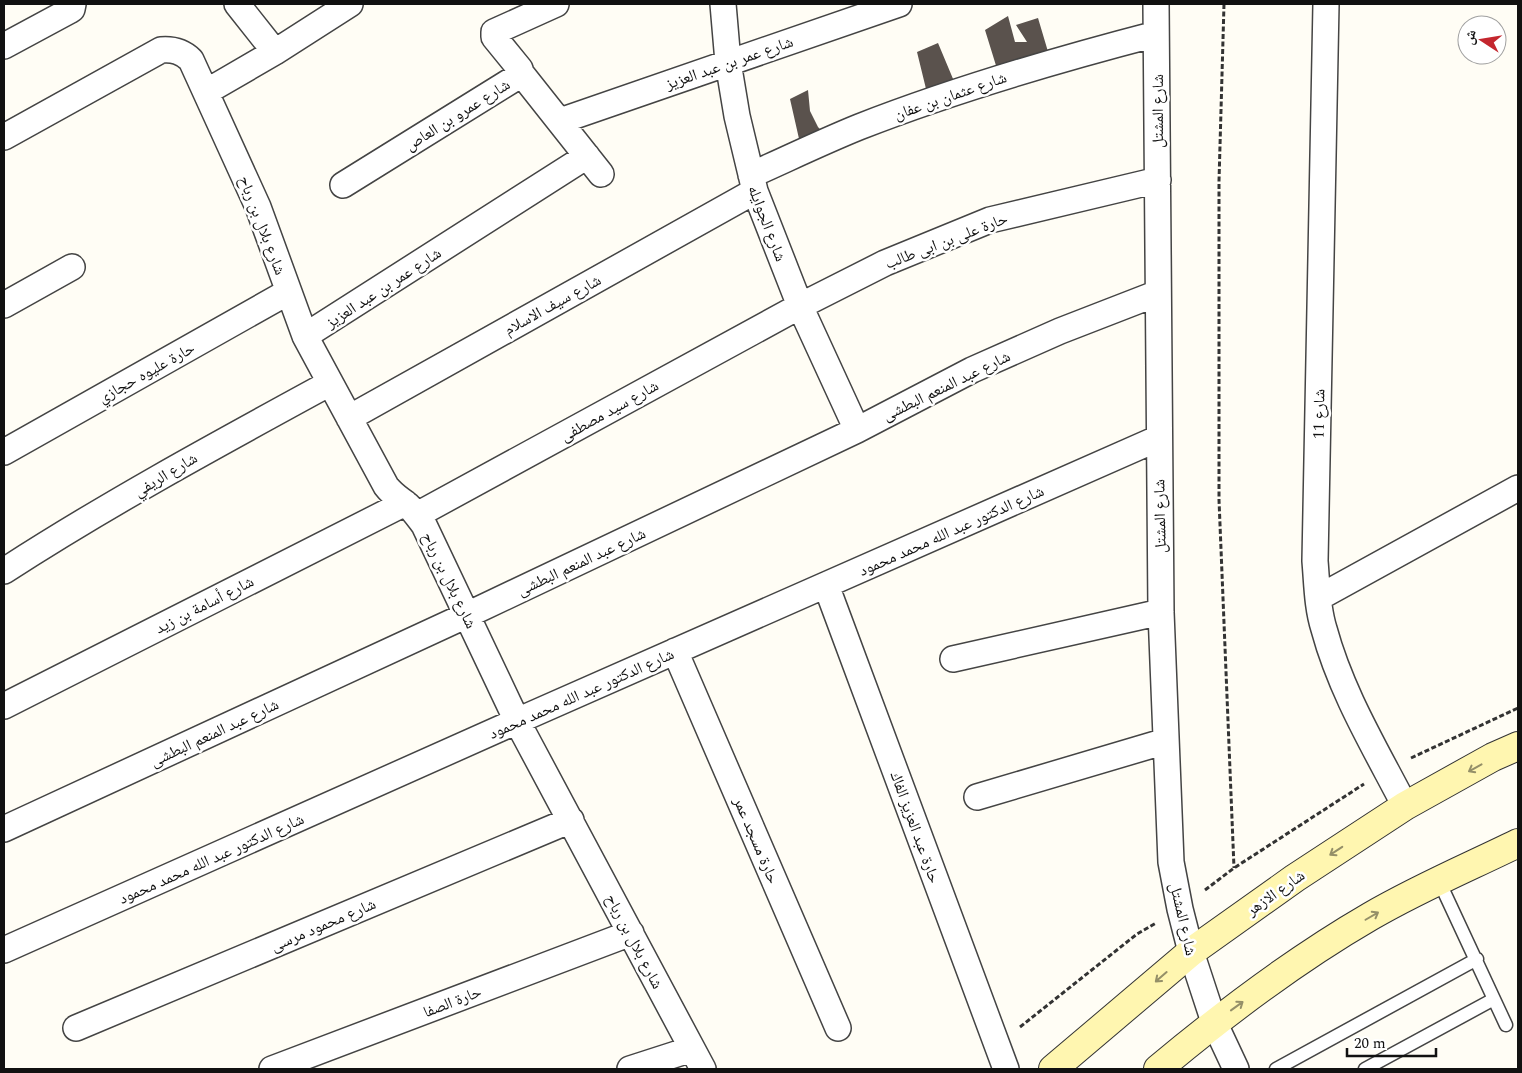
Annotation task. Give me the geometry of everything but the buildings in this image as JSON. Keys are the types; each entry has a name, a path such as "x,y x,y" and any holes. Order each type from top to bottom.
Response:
{"main road":[{"name":"شارع الازهر","path":"1053,1069 1190,952 1295,878 1406,806 1493,757 1518,746"},
{"path":"1158,1069 1214,1022 1292,966 1372,916 1518,843"}],"street":[{"path":"237,4 275,52"},
{"path":"206,92 275,52 350,4"},
{"name":"شارع عمرو بن العاص","path":"343,184 521,73 520,68 494,37 494,32 556,4"},
{"name":"شارع الجوايله","path":"723,4 728,62 737,116 753,183 800,306 857,430"},
{"name":"شارع عمر بن عبد العزيز","path":"305,336 594,165 560,121 899,4"},
{"name":"شارع المشتل","path":"1156,4 1161,612 1171,862 1190,952 1214,1022 1236,1069"},
{"name":"شارع 11","path":"1326,4 1316,551 1318,598 1323,628 1349,697 1406,806"},
{"path":"4,46 69,11 73,5"},
{"name":"شارع عثمان بن عفان","path":"753,183 858,128 956,92 1056,60 1156,34"},
{"name":"شارع بلال بن رباح","path":"4,137 161,50 171,49 191,60 258,208 305,336 386,486 392,494 411,509 429,535 517,721 698,1059"},
{"path":"521,73 560,121"},
{"name":"حارة على بن ابى طالب","path":"800,306 885,263 990,220 1158,180"},
{"name":"شارع سيف الاسلام","path":"349,418 753,183"},
{"path":"4,305 72,268"},
{"name":"حارة عليوه حجازي","path":"4,452 288,292"},
{"name":"شارع عبد المنعم البطشى","path":"4,829 467,615 857,430 972,370 1060,331 1158,293"},
{"name":"شارع سيد مصطفى","path":"411,509 800,306"},
{"name":"شارع الريفي","path":"4,571 180,464 330,383"},
{"name":"شارع الدكتور عبد الله محمد محمود","path":"4,951 517,721 1159,438"},
{"path":"1318,598 1518,488"},
{"name":"شارع أسامة بن زيد","path":"4,706 411,509"},
{"name":"حارة عبد العزيز الفاك","path":"826,585 1006,1069"},
{"path":"953,659 1161,612"},
{"name":"حارة مسجد عمر","path":"675,652 838,1028"},
{"path":"977,797 1166,741"},
{"name":"شارع محمود مرسى","path":"76,1028 571,820"},
{"name":"حارة الصفا","path":"272,1069 631,933"},
{"path":"4,951 6,956 4,964"},
{"path":"630,1069 698,1059"}],"lane":[{"path":"1439,881 1477,959 1506,1025"},
{"path":"1276,1069 1477,959"},
{"path":"1365,1069 1494,999"}],"path":[{"path":"1224,4 1220,181 1218,500 1234,868"},
{"path":"997,1045 1138,934 1180,909 1234,868 1386,770 1518,708"}]}
